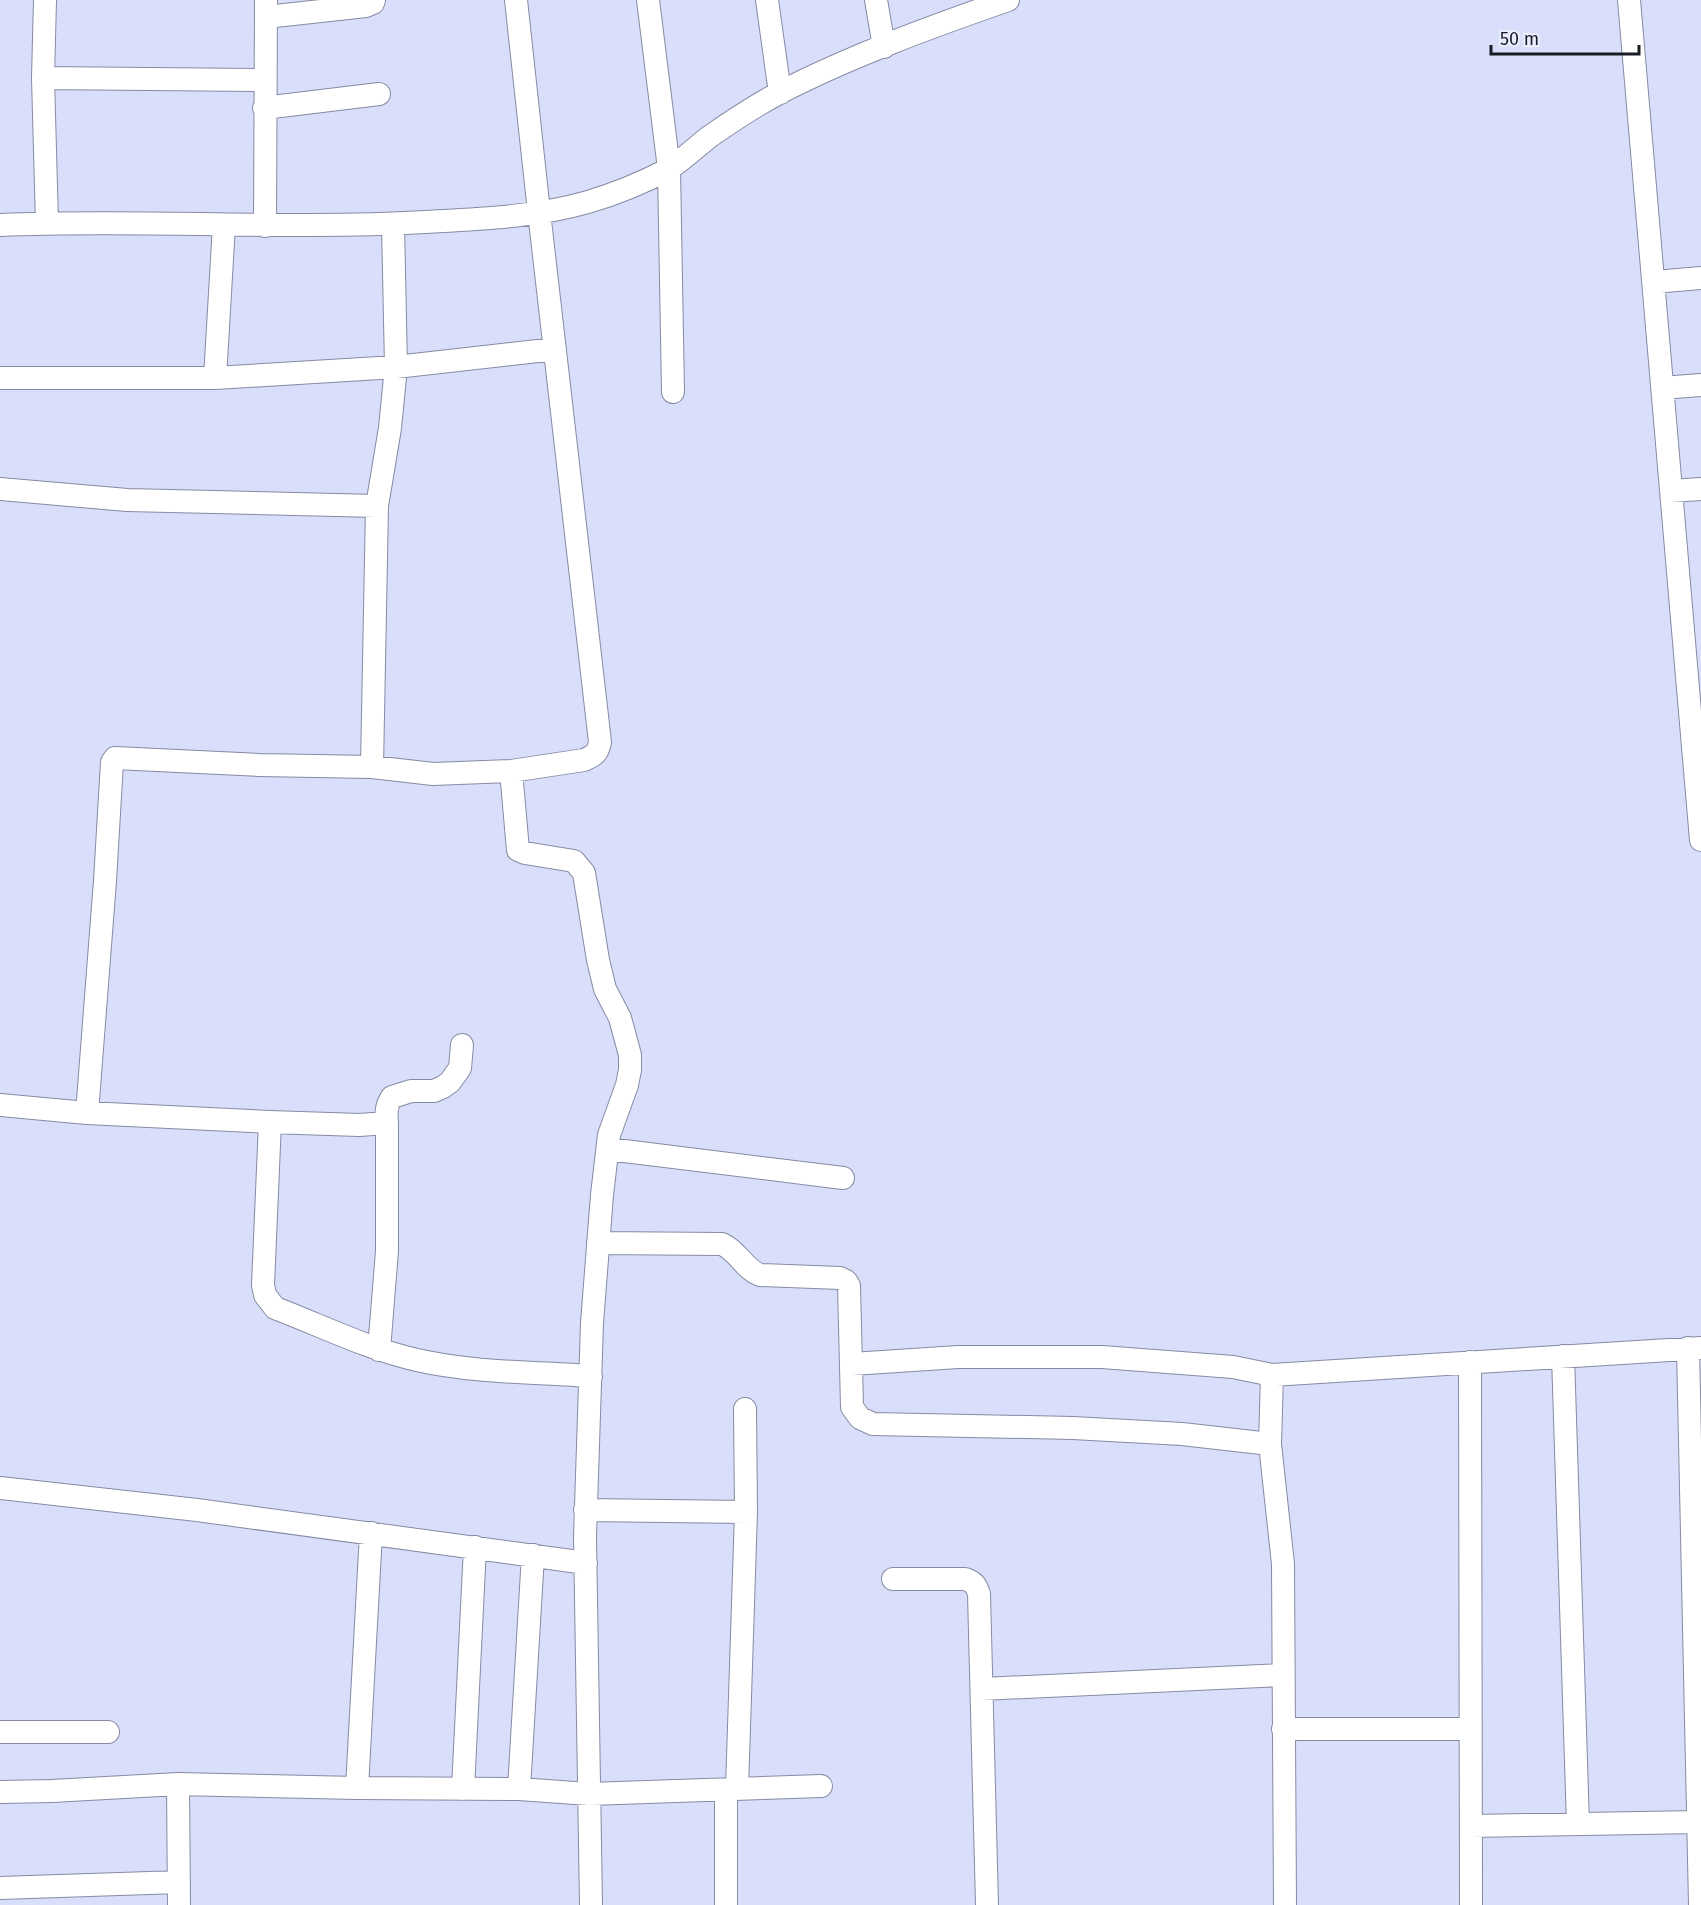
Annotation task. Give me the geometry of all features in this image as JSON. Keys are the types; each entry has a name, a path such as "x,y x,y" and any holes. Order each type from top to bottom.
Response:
{"street":[{"path":"45,0 47,223"},
{"path":"265,226 266,8 366,6 374,0"},
{"path":"87,1113 113,760 118,758 259,765 372,767 433,774 511,771 584,760 598,752 600,742 516,0"},
{"path":"648,0 669,169 673,392"},
{"path":"767,0 780,93"},
{"path":"876,0 884,47"},
{"path":"1,230 47,223 265,226 393,224 488,219 587,202 629,188 669,169 709,138 780,93 829,69 1008,0"},
{"path":"1629,0 1671,492 1699,781 1701,840"},
{"path":"44,78 264,80"},
{"path":"264,108 380,94"},
{"path":"372,767 377,506 390,428 396,367 393,224"},
{"path":"215,378 224,225"},
{"path":"1654,282 1701,278"},
{"path":"0,378 215,378 396,367 555,349"},
{"path":"1662,388 1701,385"},
{"path":"0,489 127,500 377,506"},
{"path":"1671,492 1701,489"},
{"path":"511,771 518,850 574,861 584,873 605,989 620,1018 630,1055 627,1085 609,1135 592,1323 585,1510 591,1905"},
{"path":"378,1350 387,1251 387,1104 392,1097 411,1091 434,1091 450,1082 460,1068 462,1045"},
{"path":"0,1105 87,1113 270,1122 359,1125 387,1123"},
{"path":"270,1122 263,1285 265,1295 275,1308 378,1350 415,1360 451,1366 591,1376"},
{"path":"608,1149 843,1178"},
{"path":"598,1243 722,1244 735,1252 752,1271 760,1275 842,1279 849,1286 852,1407 860,1418 873,1424 1073,1428 1182,1434 1270,1444"},
{"path":"852,1364 970,1356 1102,1356 1233,1367 1272,1375 1695,1348 1700,1905"},
{"path":"1563,1356 1578,1824"},
{"path":"1470,1362 1471,1905"},
{"path":"1272,1375 1270,1444 1282,1563 1285,1905"},
{"path":"726,1905 746,1512 745,1409"},
{"path":"0,1488 197,1510 586,1563"},
{"path":"585,1510 746,1512"},
{"path":"357,1788 371,1533"},
{"path":"463,1789 476,1547"},
{"path":"519,1789 533,1555"},
{"path":"893,1579 964,1579 972,1581 979,1594 987,1905"},
{"path":"982,1689 1282,1676"},
{"path":"1283,1729 1470,1729"},
{"path":"0,1732 108,1732"},
{"path":"0,1792 178,1784 519,1789 589,1794 820,1786"},
{"path":"178,1784 179,1905"},
{"path":"1471,1826 1698,1822"},
{"path":"0,1888 179,1881"}]}
